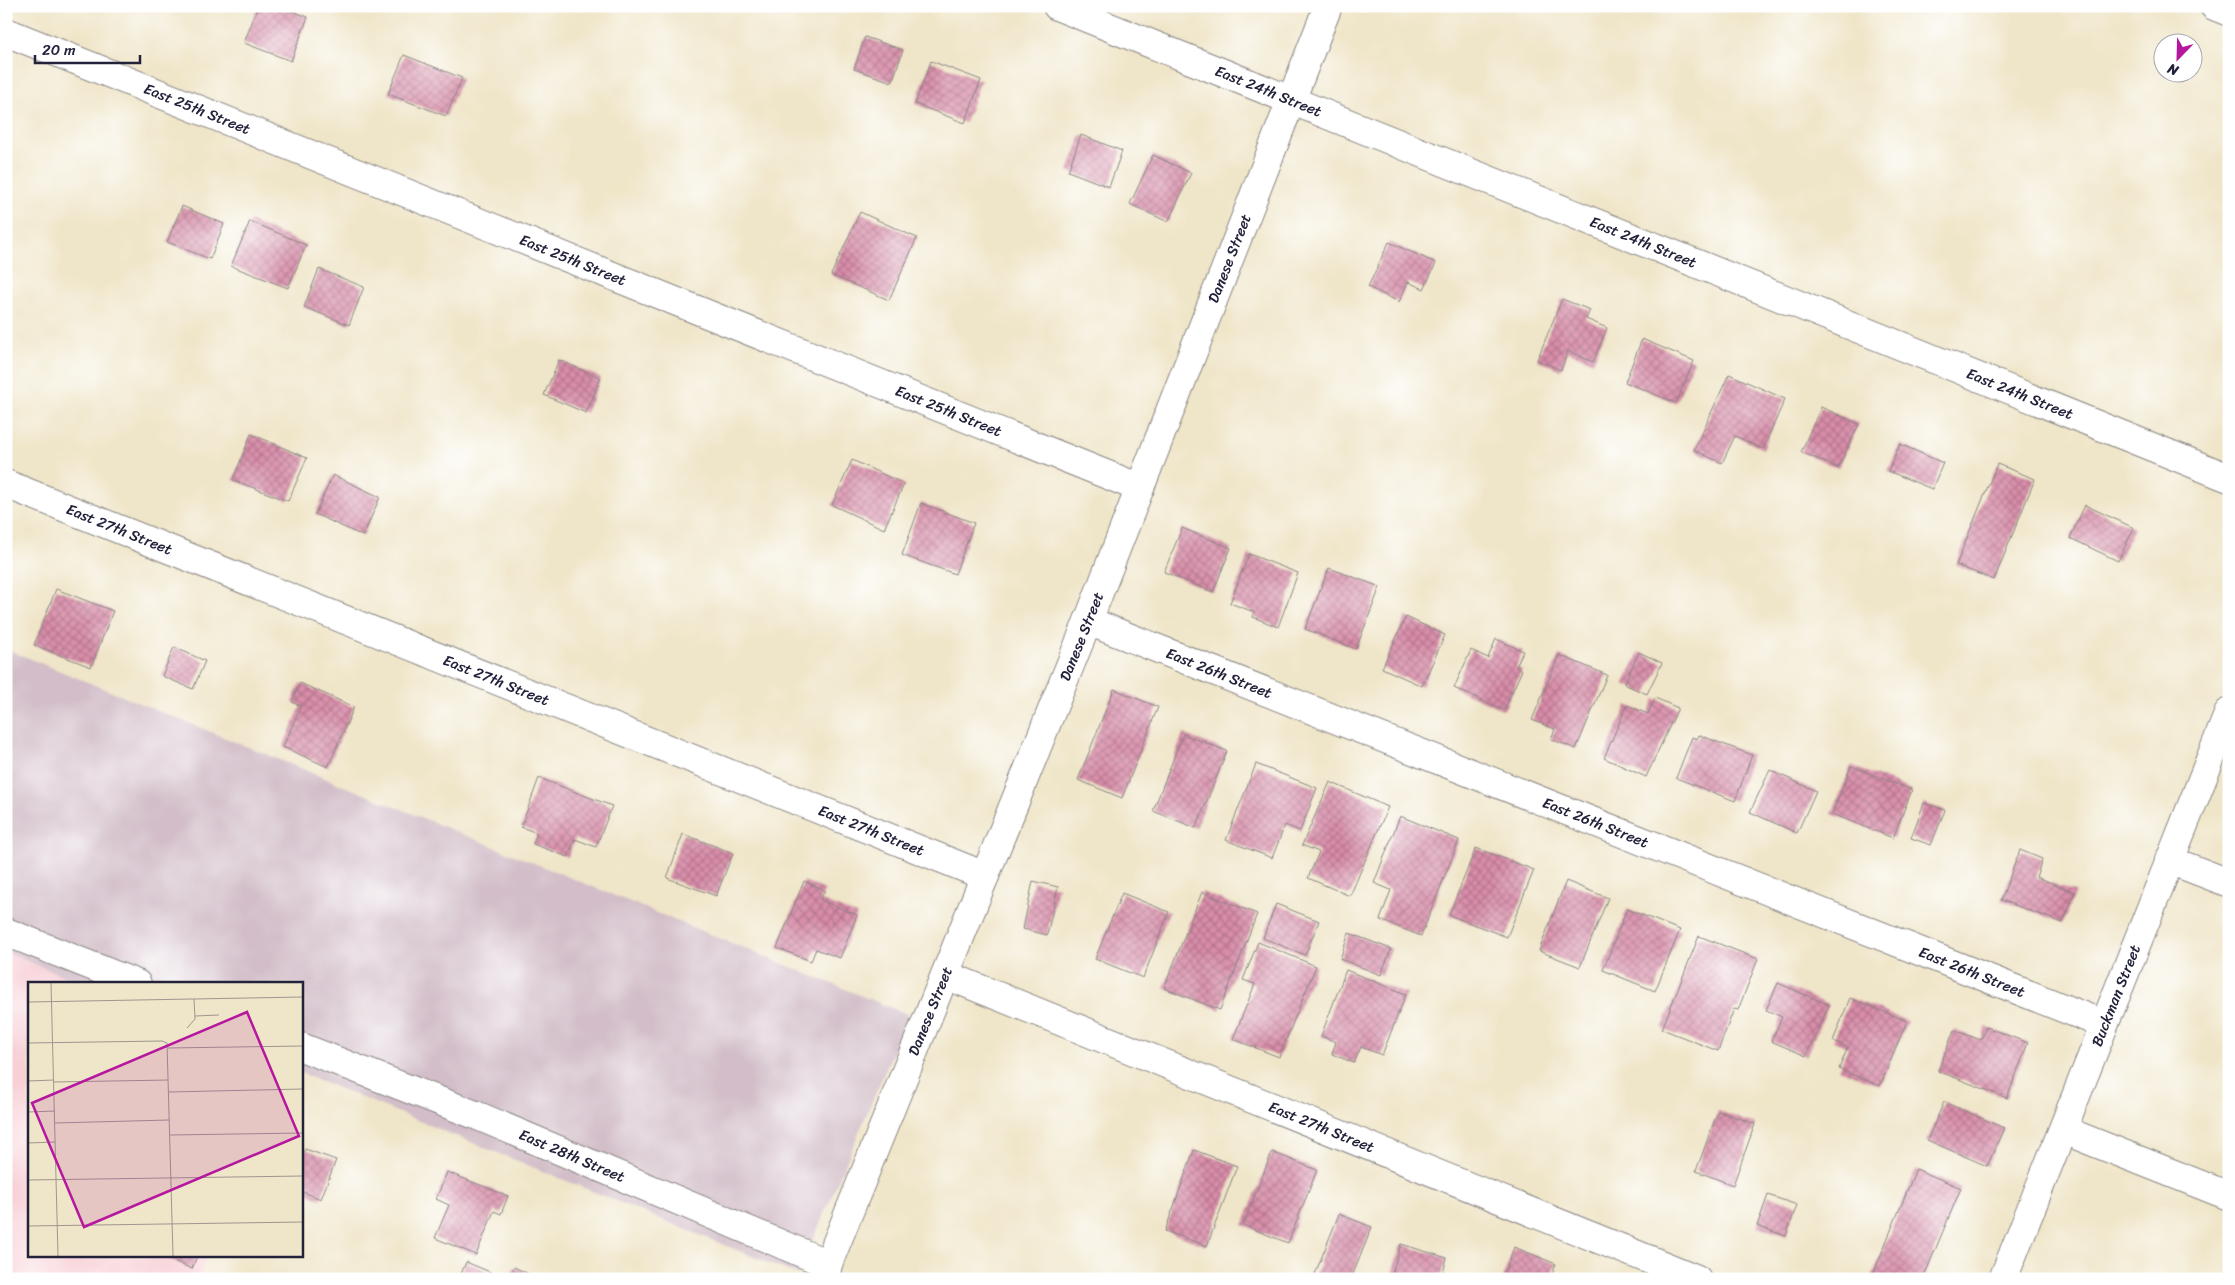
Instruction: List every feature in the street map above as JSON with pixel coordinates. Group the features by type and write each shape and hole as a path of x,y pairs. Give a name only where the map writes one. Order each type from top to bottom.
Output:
{"street":[{"name":"East 24th Street","path":"1058,6 2229,478"},
{"name":"Danese Street","path":"827,1271 1088,621 1328,6"},
{"path":"2214,6 2229,12"},
{"name":"East 25th Street","path":"6,32 1140,488"},
{"name":"East 27th Street","path":"6,484 986,876"},
{"name":"East 26th Street","path":"1088,621 2103,1024"},
{"name":"Buckman Street","path":"2004,1279 2103,1024 2229,712"},
{"path":"2169,860 2229,883"},
{"path":"6,932 132,982"},
{"name":"East 27th Street","path":"946,975 1698,1279"},
{"name":"East 28th Street","path":"302,1047 478,1116 827,1271"},
{"path":"2063,1130 2229,1196"}],"shaded area":[{"path":"6,649 909,1015 798,1275 302,1073 302,982 78,982 6,952"},
{"path":"6,952 78,982 28,982 28,1258 206,1258 198,1279 6,1279"}],"building":[{"path":"258,6 279,6 308,17 291,61 244,43"},
{"path":"865,37 903,50 892,82 854,69"},
{"path":"404,55 462,78 446,116 388,94"},
{"path":"931,61 981,80 965,123 915,104"},
{"path":"1081,135 1122,151 1109,187 1068,171"},
{"path":"1153,155 1191,173 1168,222 1130,204"},
{"path":"182,206 224,224 210,259 167,242"},
{"path":"860,212 917,238 889,300 831,275"},
{"path":"250,221 306,245 288,288 231,266"},
{"path":"1389,242 1436,263 1424,289 1408,282 1399,302 1368,287"},
{"path":"319,269 364,287 349,325 304,307"},
{"path":"1562,299 1590,310 1586,319 1607,328 1593,362 1568,351 1561,370 1537,360"},
{"path":"1642,339 1694,361 1676,403 1625,382"},
{"path":"559,360 601,378 586,413 544,395"},
{"path":"1729,374 1785,399 1763,449 1735,436 1722,463 1694,450"},
{"path":"1821,407 1859,424 1838,468 1801,452"},
{"path":"251,434 307,458 288,501 233,480"},
{"path":"1900,444 1943,463 1932,489 1888,471"},
{"path":"852,460 904,484 884,529 832,505"},
{"path":"1997,464 2035,479 1994,580 1956,565"},
{"path":"333,475 380,497 363,536 315,514"},
{"path":"921,503 974,523 955,574 902,555"},
{"path":"2085,505 2134,528 2118,561 2070,538"},
{"path":"1182,528 1231,548 1213,592 1164,572"},
{"path":"1249,554 1298,573 1278,627 1253,617 1254,612 1230,603"},
{"path":"1329,568 1380,587 1356,649 1305,629"},
{"path":"56,589 113,611 91,667 34,645"},
{"path":"1406,617 1445,635 1422,686 1382,668"},
{"path":"1496,639 1523,651 1516,667 1522,670 1504,710 1454,688 1471,650 1488,658"},
{"path":"174,647 205,661 193,689 162,676"},
{"path":"1639,652 1662,663 1647,694 1624,684"},
{"path":"1559,655 1607,675 1576,749 1551,739 1555,729 1532,720"},
{"path":"300,683 354,707 328,767 283,747 301,706 292,702"},
{"path":"1114,689 1158,707 1122,798 1078,780"},
{"path":"1655,698 1678,708 1646,777 1604,758 1627,705 1648,714"},
{"path":"1183,734 1227,751 1196,828 1153,811"},
{"path":"1699,735 1752,755 1735,801 1676,778 1692,737 1697,739"},
{"path":"1256,764 1317,788 1300,831 1285,825 1272,858 1226,840"},
{"path":"1851,766 1912,790 1893,838 1832,814"},
{"path":"1770,770 1816,791 1797,833 1750,812"},
{"path":"539,778 612,806 596,847 575,839 568,857 533,844 537,833 521,827"},
{"path":"1330,782 1388,807 1350,896 1308,878 1319,852 1302,845"},
{"path":"1924,803 1945,810 1931,845 1911,838"},
{"path":"1400,816 1459,840 1421,936 1380,920 1391,890 1374,883"},
{"path":"683,834 733,853 716,896 667,878"},
{"path":"1476,848 1534,870 1507,937 1449,915"},
{"path":"2020,850 2042,859 2036,877 2075,892 2063,923 2001,900"},
{"path":"804,881 825,890 820,900 857,915 840,958 816,949 811,961 777,948"},
{"path":"1033,881 1058,887 1047,935 1023,929"},
{"path":"1566,881 1608,898 1580,967 1539,951"},
{"path":"1202,892 1257,914 1220,1010 1164,988"},
{"path":"1122,893 1169,912 1143,978 1095,959"},
{"path":"1276,904 1319,921 1305,955 1263,938"},
{"path":"1627,909 1680,930 1655,991 1603,970"},
{"path":"1349,933 1391,949 1381,975 1340,959"},
{"path":"1699,936 1758,959 1738,1010 1734,1009 1718,1051 1662,1029"},
{"path":"1258,942 1316,966 1279,1057 1233,1039 1255,984 1243,980"},
{"path":"1346,970 1406,994 1382,1055 1361,1047 1354,1063 1332,1054 1336,1042 1321,1036"},
{"path":"1778,983 1829,1005 1806,1056 1771,1041 1782,1017 1766,1010"},
{"path":"1850,998 1907,1021 1880,1086 1839,1069 1848,1047 1833,1041"},
{"path":"1986,1027 2028,1043 2007,1098 1938,1071 1954,1030 1981,1040"},
{"path":"1944,1102 2004,1128 1987,1166 1927,1140"},
{"path":"1718,1111 1755,1124 1733,1185 1696,1171"},
{"path":"305,1149 336,1160 321,1199 302,1191 302,1156"},
{"path":"1194,1150 1237,1166 1207,1246 1165,1231"},
{"path":"1272,1152 1317,1170 1288,1243 1243,1225"},
{"path":"1916,1169 1961,1188 1923,1279 1871,1279"},
{"path":"447,1172 508,1196 501,1214 494,1211 476,1255 435,1238 449,1205 436,1199"},
{"path":"1768,1195 1797,1205 1786,1236 1757,1226"},
{"path":"1339,1214 1372,1227 1351,1279 1313,1279"},
{"path":"1401,1244 1447,1258 1441,1279 1412,1279 1392,1273"},
{"path":"1514,1247 1556,1264 1550,1279 1502,1279"},
{"path":"167,1258 196,1258 192,1269"},
{"path":"466,1262 502,1277 501,1279 459,1279"},
{"path":"514,1267 539,1279 509,1279"}]}
